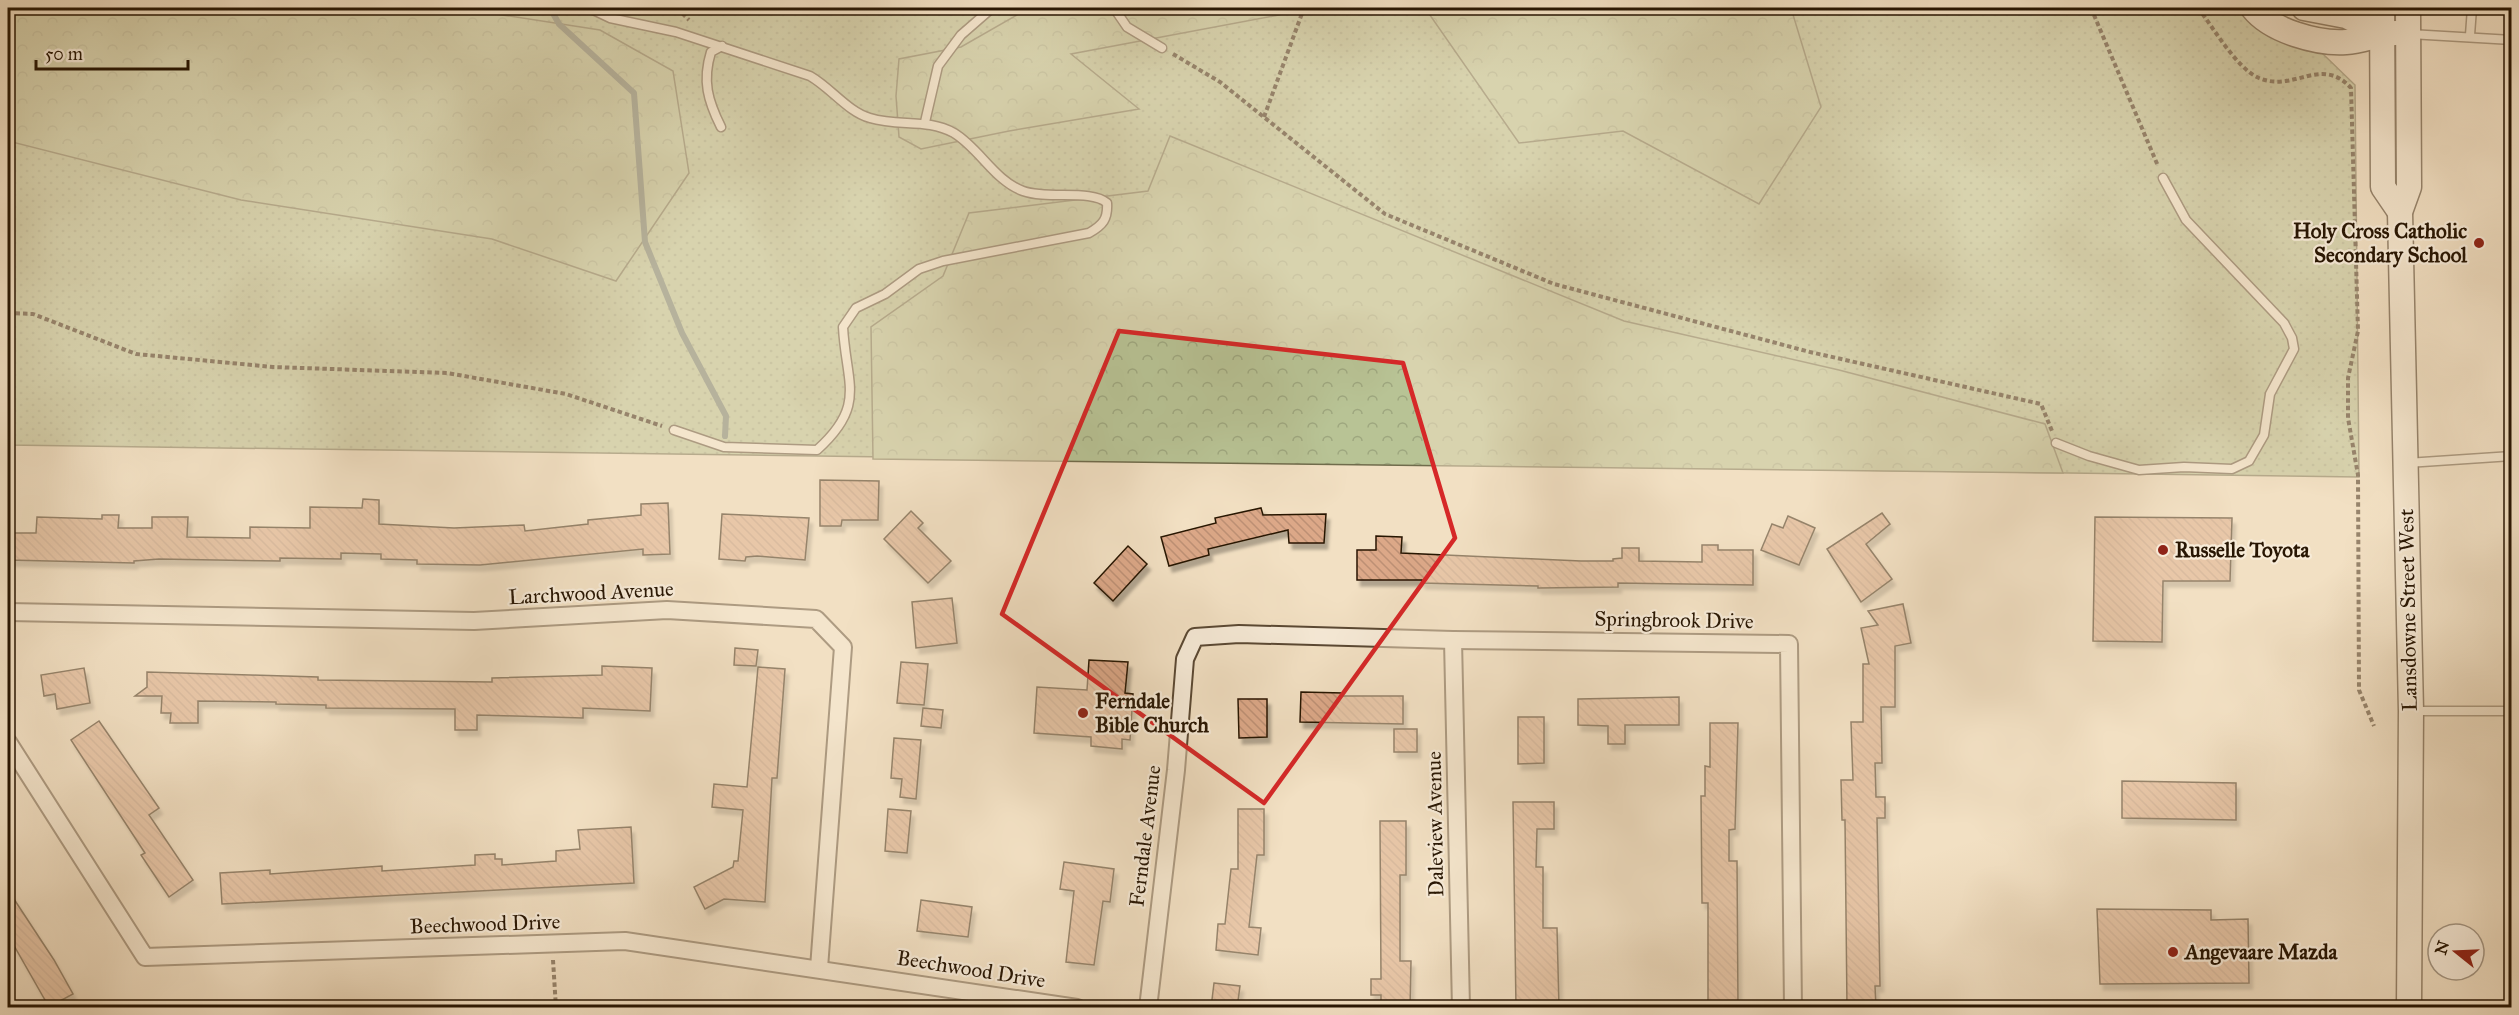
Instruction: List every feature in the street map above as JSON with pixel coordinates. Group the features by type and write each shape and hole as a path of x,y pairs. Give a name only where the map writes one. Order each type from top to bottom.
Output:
{"main road":[{"path":"2253,8 2257,14 2282,28 2312,39 2346,42 2382,33 2408,34"},
{"path":"2304,8 2346,16 2382,33"},
{"path":"2382,8 2382,187 2400,212"},
{"name":"Lansdowne Street West","path":"2408,8 2409,187 2400,212 2411,711 2409,1008"}],"street":[{"name":"Larchwood Avenue","path":"8,612 474,621 667,610 816,619 843,647 819,968"},
{"name":"Springbrook Drive","path":"1195,637 1239,634 1453,640 1789,644 1793,1008"},
{"name":"Ferndale Avenue","path":"1148,1008 1176,770 1185,659 1195,637"},
{"name":"Daleview Avenue","path":"1453,640 1461,1008"},
{"name":"Beechwood Drive","path":"8,742 145,957 625,941 1077,1008"}],"lane":[{"path":"589,8 610,18 676,32 810,76 867,118 906,125 925,122 936,125 966,141 1021,190 1054,197 1090,195 1101,197 1107,203 1107,213 1102,225 1089,233 927,266 919,269 885,294 856,308 843,327 852,397 840,423 817,450 724,447 674,430"},
{"path":"925,122 938,66 961,35 992,8"},
{"path":"1114,8 1127,27 1162,48"},
{"path":"2470,35 2472,8"},
{"path":"2408,34 2470,35 2511,40"},
{"path":"721,128 707,95 706,80 711,52 722,46"},
{"path":"2056,442 2089,456 2139,470 2184,467 2232,469 2249,461 2264,435 2270,394 2294,349 2292,338 2284,323 2186,220 2163,178"},
{"path":"2406,463 2511,456"},
{"path":"2411,711 2511,711"}],"path":[{"path":"1264,117 1305,8"},
{"path":"2091,8 2163,178"},
{"path":"2198,8 2244,68 2257,77 2271,82 2323,73 2343,80 2351,88 2358,331 2348,378 2349,418 2358,475 2359,690 2374,726"},
{"path":"1162,48 1220,82 1385,214 1554,284 1810,352 2042,404 2056,442"},
{"path":"8,313 33,314 136,354 273,368 447,373 566,394 674,430"},
{"path":"552,944 556,1008"}],"highlighted area":[{"path":"1119,331 1403,363 1455,538 1264,803 1002,614"}],"green space":[{"path":"8,8 2239,8 2322,53 2355,85 2359,477 8,445"},
{"path":"8,8 288,8 306,12 319,8 457,8 600,30 673,71 689,173 616,281 492,239 241,200 8,141"},
{"path":"1029,8 1294,8 1295,12 1071,54 1139,109 1009,131 921,149 899,137 896,96 899,59 961,47"},
{"path":"1425,8 1791,8 1821,107 1759,204 1623,131 1519,143"},
{"path":"1170,136 1624,321 1839,370 2045,424 2063,473 873,459 871,327 943,276 969,213 1148,191"}],"building":[{"path":"820,480 879,481 878,520 842,520 841,526 820,526"},
{"path":"363,499 379,500 379,524 454,528 524,525 525,531 588,524 588,520 641,515 641,504 668,503 670,554 643,555 643,549 480,565 417,564 417,560 381,559 381,554 341,553 341,559 280,558 280,561 159,559 134,561 134,563 8,560 8,533 36,533 37,517 102,519 102,515 119,515 118,528 152,528 152,517 188,517 187,537 250,538 250,527 310,528 310,507 362,508"},
{"path":"1261,508 1263,515 1326,514 1324,543 1289,543 1288,530 1208,549 1209,555 1169,566 1161,537 1216,523 1215,518"},
{"path":"911,511 923,523 918,528 951,561 928,583 884,539"},
{"path":"1882,513 1890,524 1866,544 1892,579 1861,602 1827,549"},
{"path":"722,514 809,518 805,560 757,556 746,557 745,561 719,559"},
{"path":"1788,516 1815,528 1799,565 1761,550 1772,524 1783,528"},
{"name":"Russelle Toyota","path":"2095,517 2232,518 2230,581 2163,581 2162,642 2093,641"},
{"path":"1376,536 1402,537 1401,553 1581,561 1613,561 1613,559 1622,558 1622,548 1639,548 1639,561 1702,562 1702,545 1718,545 1718,550 1753,550 1753,585 1618,583 1618,587 1538,588 1538,586 1422,583 1422,580 1357,580 1357,550 1376,550"},
{"path":"1128,546 1147,564 1113,601 1094,583"},
{"path":"952,598 957,643 916,648 912,602"},
{"path":"1903,604 1911,643 1895,646 1895,707 1881,707 1882,763 1875,763 1876,797 1885,797 1885,818 1877,818 1880,986 1875,986 1876,1008 1847,1008 1845,820 1842,820 1841,780 1853,780 1851,722 1863,722 1863,664 1869,664 1861,628 1878,625 1868,611"},
{"path":"735,648 758,650 756,666 734,665"},
{"name":"Ferndale Bible Church","path":"1089,660 1128,662 1125,693 1133,694 1130,740 1122,739 1122,749 1091,746 1091,737 1034,733 1037,687 1087,690"},
{"path":"901,662 928,664 924,705 897,703"},
{"path":"602,666 652,668 650,711 583,708 583,718 477,715 477,730 455,730 455,709 326,708 326,705 276,704 276,702 198,701 198,723 170,723 171,713 161,713 162,696 135,696 147,687 147,672 318,677 318,680 492,682 492,678 602,675"},
{"path":"758,667 785,669 777,778 772,778 765,902 724,899 705,909 694,887 733,867 734,861 738,861 743,810 712,807 714,784 747,787"},
{"path":"84,668 90,703 57,709 55,694 44,696 41,675"},
{"path":"1301,692 1343,693 1343,696 1403,696 1403,724 1300,722"},
{"path":"1679,697 1679,725 1625,725 1625,744 1608,744 1608,726 1578,725 1578,699"},
{"path":"1238,699 1267,699 1267,737 1239,738"},
{"path":"923,708 943,710 941,728 921,726"},
{"path":"1518,717 1544,717 1544,763 1518,764"},
{"path":"99,721 159,808 149,815 193,880 169,897 141,855 145,853 71,740"},
{"path":"1710,723 1738,723 1735,829 1729,830 1729,861 1737,861 1738,1008 1708,1008 1708,903 1702,903 1701,796 1705,796 1705,766 1710,767"},
{"path":"1394,729 1417,729 1417,752 1394,752"},
{"path":"894,738 921,740 916,799 900,797 902,779 891,778"},
{"path":"2122,781 2236,783 2236,820 2122,818"},
{"path":"1513,802 1554,802 1554,829 1537,829 1536,867 1543,867 1543,928 1557,928 1559,1008 1516,1008"},
{"path":"888,809 911,811 907,853 885,851"},
{"path":"1238,809 1264,809 1264,855 1257,855 1249,927 1261,928 1258,955 1216,950 1218,924 1225,924 1231,869 1238,869"},
{"path":"1380,821 1406,821 1406,875 1400,875 1400,961 1411,961 1410,1008 1381,1008 1381,995 1371,995 1371,979 1381,979"},
{"path":"631,827 634,883 222,904 220,873 270,870 270,874 382,866 382,871 475,865 475,855 495,854 495,859 502,859 502,865 556,861 556,851 580,849 578,830"},
{"path":"1064,862 1114,869 1110,902 1103,901 1094,965 1066,962 1074,891 1060,889"},
{"path":"8,890 54,960 73,994 49,1007 8,935"},
{"path":"921,900 972,907 968,937 917,931"},
{"name":"Angevaare Mazda","path":"2097,909 2211,910 2211,920 2248,919 2249,983 2100,984"},
{"path":"1214,983 1240,986 1237,1008 1211,1008"}],"waterway":[{"path":"550,8 559,24 634,93 645,242 682,333 726,416 725,436"}],"place":[{"name":"Holy Cross Catholic Secondary School","path":"2479,243"},
{"name":"Russelle Toyota","path":"2163,550"},
{"name":"Ferndale Bible Church","path":"1083,713"},
{"name":"Angevaare Mazda","path":"2173,952"}]}
